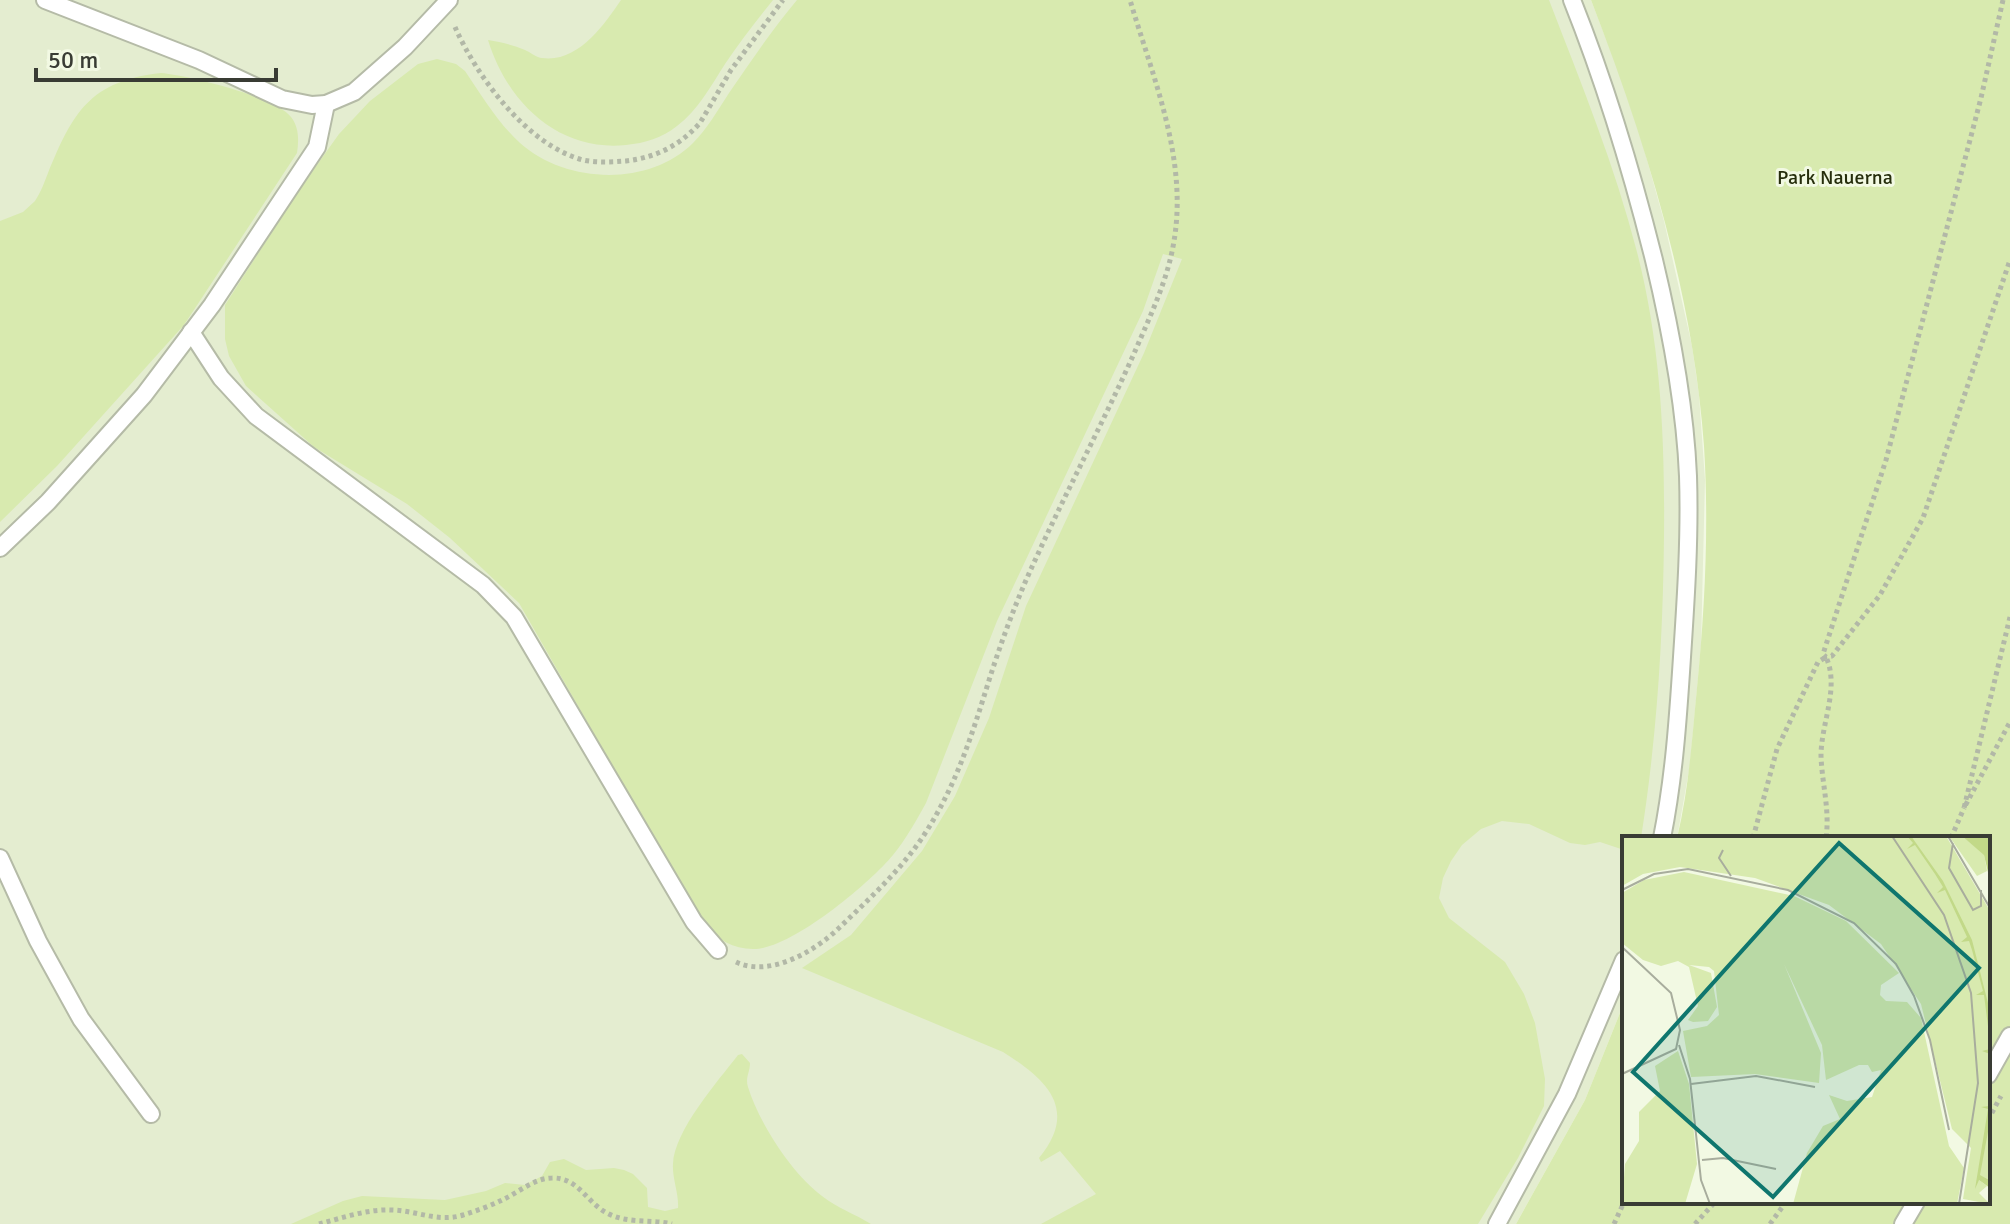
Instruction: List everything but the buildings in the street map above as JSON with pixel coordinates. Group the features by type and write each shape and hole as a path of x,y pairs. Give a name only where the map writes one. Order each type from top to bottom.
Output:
{"lane":[{"path":"45,0 199,60 282,99 312,105 326,104 354,92 405,47 448,2"},
{"path":"1572,0 1606,92 1642,215 1671,334 1684,421 1688,474 1687,579 1677,748 1662,836"},
{"path":"0,548 48,502 144,395 191,332 317,147 326,104"},
{"path":"191,332 221,378 256,416 483,585 514,617 694,922 718,950"},
{"path":"0,858 32,930 73,1006 151,1114"},
{"path":"1497,1224 1567,1094 1622,965"},
{"path":"1990,1071 2010,1036"},
{"path":"1903,1224 1915,1204"}],"path":[{"path":"448,2 456,29 476,66 501,100 562,152 583,160 605,163 661,153 689,135 700,123 757,33 783,0"},
{"path":"718,950 739,965 757,966 795,958 815,948 902,867 926,833 964,760 1022,589 1117,393 1158,296 1174,241 1177,175 1172,143 1130,0"},
{"path":"1826,836 1828,823 1821,755 1833,672 1823,654 1886,460 1981,98 2003,0"},
{"path":"1754,836 1777,749 1818,662 1832,656 1880,595 1923,518 2010,260"},
{"path":"1964,808 2010,617"},
{"path":"1952,836 2010,722"},
{"path":"1990,1116 2004,1090"},
{"path":"319,1224 372,1211 391,1210 426,1217 459,1216 552,1178 575,1185 606,1213 621,1219 653,1219 672,1224"},
{"path":"1614,1224 1623,1204"},
{"path":"1695,1224 1713,1204"},
{"path":"1770,1224 1785,1204"}],"shaded area":[{"path":"0,0 1591,0 1643,145 1664,221 1692,346 1705,480 1701,646 1690,765 1677,836 1622,836 1622,1008 1585,1100 1516,1224 0,1224"}],"green space":[{"path":"621,0 773,0 685,120 671,130 640,143 601,145 578,140 557,131 522,102 508,84 488,40 525,50 540,58 567,55 589,40"},
{"path":"797,0 1549,0 1597,125 1645,287 1660,393 1664,464 1661,650 1641,836 1622,836 1622,849 1600,842 1585,845 1570,843 1529,824 1502,821 1481,829 1462,845 1443,878 1439,898 1449,918 1505,962 1524,994 1535,1023 1545,1079 1544,1106 1518,1158 1478,1224 1041,1224 1096,1194 1060,1151 1041,1162 1039,1158 1051,1141 1056,1125 1057,1110 1052,1097 1033,1073 1003,1052 802,968 851,935 922,851 955,796 989,718 1026,606 1144,353 1182,259 1163,254 1143,311 997,621 926,803 911,830 882,867 848,898 787,939 753,949 726,942 704,926 519,603 450,538 407,504 314,447 246,386 229,356 225,339 225,305 339,134 370,101 418,64 437,59 456,64 465,71 505,127 539,157 583,173 607,175 654,167 675,157 693,143"},
{"name":"Park Nauerna","path":"1591,0 2010,0 2010,1224 1516,1224 1585,1100 1622,1008 1622,1204 1990,1204 1990,836 1677,836 1690,763 1700,658 1706,537 1704,446 1698,389 1678,275 1648,163"},
{"path":"161,73 230,88 282,109 296,125 297,153 184,325 57,466 0,522 0,221 23,212 35,201 66,133 87,103 117,83"},
{"path":"742,1054 750,1063 747,1084 753,1101 768,1132 788,1161 822,1196 871,1224 291,1224 362,1196 445,1200 486,1191 505,1183 525,1185 542,1176 550,1162 564,1159 586,1170 624,1170 647,1188 648,1207 665,1211 678,1208 673,1164 675,1151 709,1092"}]}
